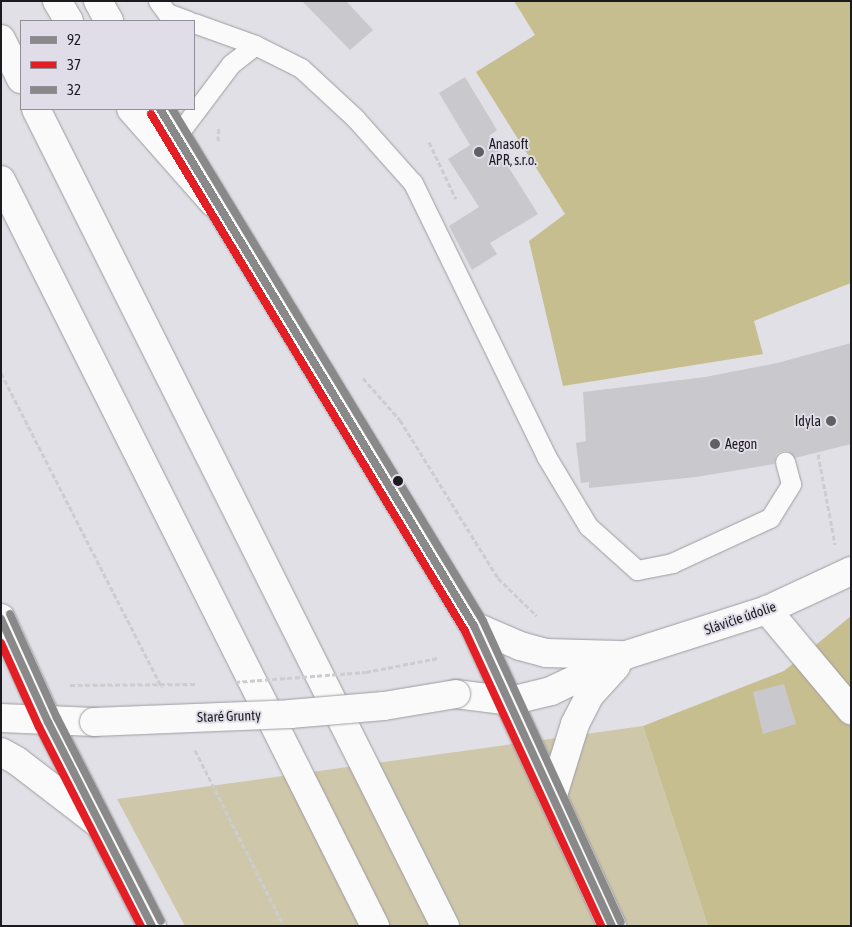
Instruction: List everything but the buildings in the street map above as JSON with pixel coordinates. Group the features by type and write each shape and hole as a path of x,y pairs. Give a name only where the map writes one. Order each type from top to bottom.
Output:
{"main road":[{"path":"57,1 68,20"},
{"path":"98,1 108,20"},
{"path":"1,39 20,77"},
{"path":"37,110 445,926"},
{"path":"132,110 214,203"},
{"path":"161,110 214,203 474,626 612,926"},
{"path":"1,180 375,926"},
{"name":"Slávičie údolie","path":"510,701 551,691 626,656 766,610 843,560"},
{"path":"766,610 788,632 851,710"},
{"path":"1,618 48,722 152,926"},
{"name":"Slávičie údolie","path":"474,626 520,646 546,653 626,656"},
{"name":"Slávičie údolie","path":"494,669 546,653"},
{"name":"Slávičie údolie","path":"553,795 575,724 590,695 626,656"},
{"name":"Staré Grunty","path":"456,694 494,669"},
{"name":"Staré Grunty","path":"1,718 48,722 94,722 290,714 384,706 456,694 510,701"},
{"path":"1,752 17,761 99,824"}],"lane":[{"path":"158,1 167,13 186,20"},
{"path":"195,23 256,45 301,68 355,118 413,183 546,456 588,526 636,570 672,563 770,518 791,484 785,462"},
{"path":"176,137 231,64 256,45"}],"path":[{"path":"217,151 219,123"},
{"path":"429,142 456,199"},
{"path":"357,372 400,420 498,578 523,606 546,622"},
{"path":"1,373 165,692"},
{"path":"818,454 843,560"},
{"path":"228,683 366,672 438,658"},
{"path":"70,685 199,684"},
{"path":"192,745 284,926"}],"shaded area":[{"path":"514,1 851,1 851,283 754,321 763,354 563,386 529,241 565,214 476,72 535,35"},
{"path":"851,616 851,926 708,926 643,726 784,671"},
{"path":"643,726 708,926 185,926 117,799"}],"transit line":[{"name":"92","path":"161,110 474,626 612,926"},
{"name":"32","path":"173,110 483,621 621,922"},
{"name":"37","path":"151,114 465,631 601,926"},
{"name":"32","path":"10,614 57,718 161,921"},
{"name":"92","path":"1,619 48,722 152,926"},
{"name":"37","path":"1,643 39,727 141,926"}],"place":[{"name":"Anasoft APR, s.r.o.","path":"479,152"},
{"name":"Idyla","path":"831,421"},
{"name":"Aegon","path":"715,444"}]}
